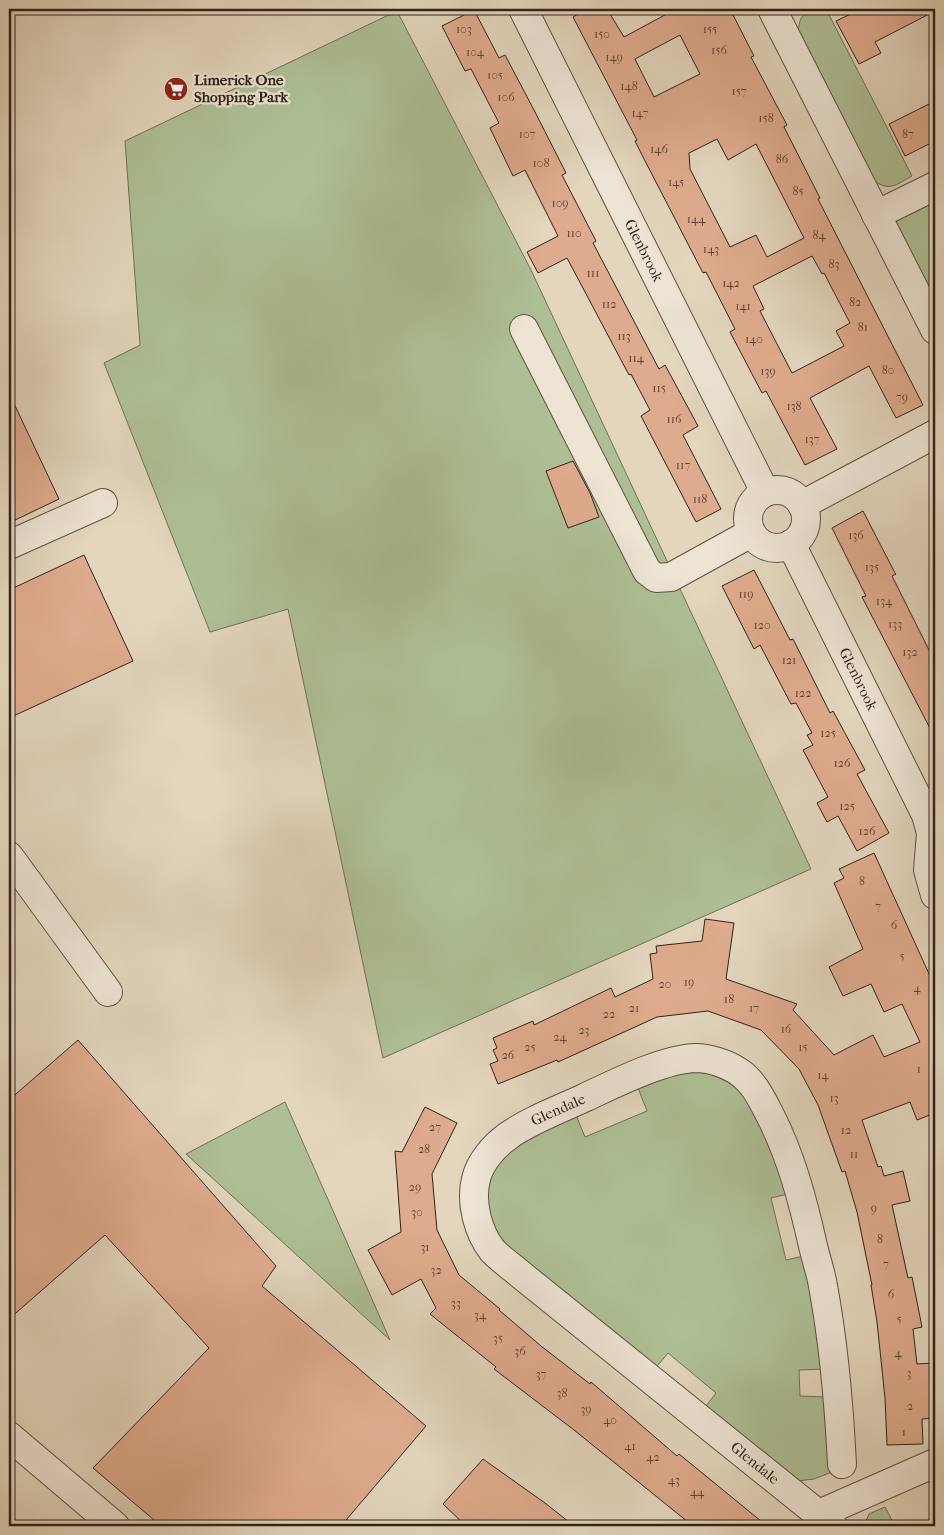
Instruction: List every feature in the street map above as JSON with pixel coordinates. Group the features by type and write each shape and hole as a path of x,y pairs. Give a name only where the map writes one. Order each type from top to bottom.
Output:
{"street":[{"name":"Glenbrook","path":"523,9 765,492"},
{"path":"772,9 935,330"},
{"path":"876,215 935,186"},
{"path":"524,330 647,571 656,578 671,577 751,533"},
{"path":"802,505 935,434"},
{"path":"780,490 789,492 797,498 806,514 803,531 799,538 783,548 764,546 751,533 747,515 755,499 765,492 780,490"},
{"path":"9,545 103,503"},
{"name":"Glenbrook","path":"791,544 926,815 931,833 928,870 935,895"},
{"path":"9,856 108,992"},
{"name":"Glendale","path":"842,1464 836,1376 823,1286 807,1220 790,1159 780,1135 757,1090 739,1072 718,1062 697,1058 669,1062 601,1090 524,1127 508,1136 493,1150 481,1166 476,1179 474,1201 479,1228 492,1250 826,1520 935,1462"},
{"path":"9,1436 115,1526"}],"green space":[{"path":"816,9 826,9 912,176 897,184 884,186 873,180 798,33 802,17"},
{"path":"397,11 531,270 811,869 383,1058 288,609 210,632 104,363 140,345 125,141"},
{"path":"935,197 935,312 894,228 897,220"},
{"path":"690,1071 711,1074 728,1082 749,1099 792,1193 771,1198 786,1260 808,1255 824,1369 799,1370 800,1396 826,1397 832,1472 814,1479 797,1481 703,1410 716,1393 668,1353 654,1370 518,1258 500,1240 491,1224 488,1188 492,1170 510,1147 576,1115 585,1137 647,1111 638,1088 670,1074"},
{"path":"285,1102 390,1340 186,1154"},
{"path":"885,1507 895,1526 867,1526 866,1521 869,1514"}],"building":[{"path":"575,9 607,9 624,37 676,9 730,9 754,56 751,57 787,125 784,127 820,198 818,199 923,405 896,418 869,366 810,398 837,449 805,465 766,391 762,393 730,332 735,329 706,272 703,273 573,17 578,14","holes":["680,35 700,74 654,97 635,59","717,139 728,160 756,144 804,238 767,257 756,235 730,247 690,169 689,153","812,256 822,274 824,273 850,323 836,331 844,346 792,373 760,311 764,309 753,286"]},
{"path":"861,9 935,9 935,11 875,42 881,53 859,64 836,21"},
{"path":"474,10 499,58 505,55 534,110 566,173 562,175 596,241 593,243 659,369 665,365 698,426 683,435 721,509 696,522 641,416 650,410 631,374 629,375 567,258 538,273 527,252 558,236 525,170 513,176 490,128 499,123 471,69 465,71 442,26"},
{"path":"935,101 935,141 905,156 889,124"},
{"path":"9,393 59,499 9,523"},
{"path":"573,461 590,493 599,517 568,528 546,471"},
{"path":"863,511 896,574 892,576 935,662 935,738 862,597 866,596 832,528"},
{"path":"84,555 133,661 9,718 9,590"},
{"path":"754,570 790,640 793,639 830,713 833,711 865,770 857,774 889,833 857,851 838,816 827,822 817,803 828,797 803,750 813,745 807,735 812,733 796,703 791,704 760,645 754,649 722,586"},
{"path":"874,853 935,987 935,1113 917,1120 910,1102 862,1120 878,1167 881,1166 884,1176 903,1171 910,1201 892,1205 908,1278 912,1277 922,1327 913,1329 917,1364 933,1363 935,1418 922,1419 923,1444 887,1445 885,1398 872,1285 857,1212 845,1171 842,1172 818,1105 799,1069 761,1030 708,1011 657,1017 558,1062 557,1060 498,1084 490,1064 498,1061 493,1050 497,1048 493,1038 533,1021 534,1025 611,988 615,997 653,979 650,954 657,953 656,946 702,941 705,919 734,923 726,979 797,1004 793,1010 834,1055 873,1035 884,1057 920,1042 902,1004 884,1012 871,984 843,996 829,967 863,949 834,883 844,878 839,869"},
{"path":"78,1040 276,1266 262,1286 426,1426 341,1526 161,1526 93,1468 209,1348 105,1235 9,1319 9,1100"},
{"path":"425,1107 457,1123 432,1174 437,1230 459,1275 541,1346 590,1384 591,1382 677,1456 679,1454 767,1526 693,1526 574,1430 494,1369 496,1367 430,1314 436,1308 421,1279 392,1295 368,1250 401,1232 395,1151 402,1152"},
{"path":"483,1459 574,1526 466,1526 443,1504"}],"place":[{"name":"Limerick One Shopping Park","path":"176,89"}]}
